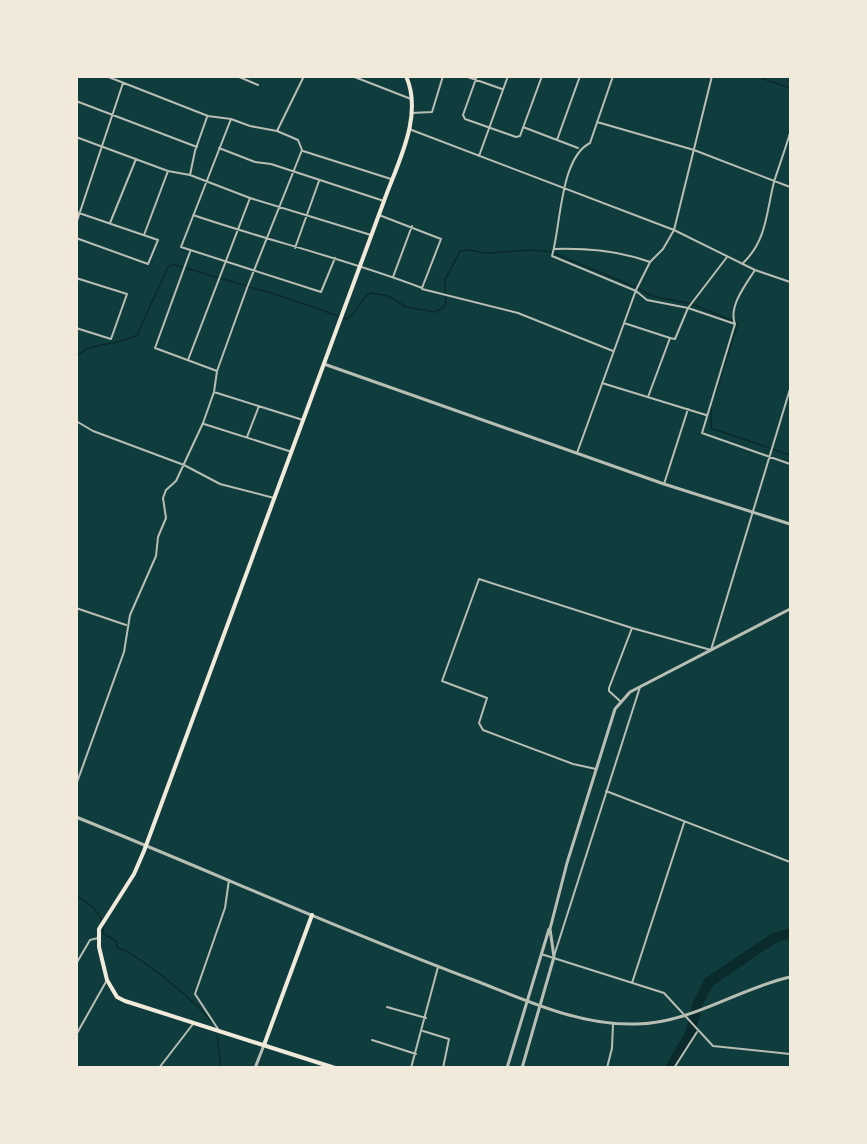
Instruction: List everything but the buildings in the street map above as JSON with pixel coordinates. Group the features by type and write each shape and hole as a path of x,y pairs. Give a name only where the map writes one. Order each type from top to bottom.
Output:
{"main road":[{"path":"335,1068 193,1024 117,997 107,980 98,938 101,923 135,874 146,846 392,179 409,129 412,99 406,76"},
{"path":"264,1045 312,915"}],"street":[{"path":"76,785 124,652 126,625 156,556 158,537 166,518 163,498 166,490 176,481 203,423 214,392 217,371 253,270 302,150 298,140 277,131 250,126 231,119 207,116 106,76"},
{"path":"237,76 258,85"},
{"path":"277,131 304,76"},
{"path":"352,76 412,99"},
{"path":"411,113 432,112 443,76"},
{"path":"465,76 477,78 503,89"},
{"path":"479,156 508,76"},
{"path":"477,78 463,115 465,119 516,137 520,136 524,128 542,76"},
{"path":"557,140 580,76"},
{"path":"524,128 578,148 590,143 613,76"},
{"path":"577,453 636,290 650,262 663,249 674,230 712,76"},
{"path":"76,224 123,83"},
{"path":"76,101 197,147"},
{"path":"190,174 207,116"},
{"path":"231,119 181,247 190,252 321,292 335,258"},
{"path":"597,122 694,150 790,187"},
{"path":"409,129 674,230 755,270 790,282"},
{"path":"742,264 756,249 764,232 774,182 790,133"},
{"path":"76,144 78,137 168,171 190,174 250,198 371,234"},
{"path":"219,148 384,201"},
{"path":"578,148 566,176 553,255 636,290 647,300 688,308 735,324"},
{"path":"302,150 392,179"},
{"path":"110,224 136,159"},
{"path":"144,235 168,171"},
{"path":"295,248 320,181"},
{"path":"188,360 250,198"},
{"path":"76,238 148,264 158,240 78,213"},
{"path":"193,215 266,240 335,258 438,293 518,313 613,351"},
{"path":"379,215 441,239 422,288"},
{"path":"393,277 412,226"},
{"path":"554,249 570,247 632,255 650,262"},
{"path":"190,252 156,348 217,371"},
{"path":"624,323 675,339 693,300 728,256"},
{"path":"755,270 736,305 733,319 735,324 702,433 790,464"},
{"path":"76,278 127,294 111,339 76,328"},
{"path":"648,397 670,338"},
{"path":"324,363 664,484 790,525"},
{"path":"602,383 706,415"},
{"path":"711,650 790,389"},
{"path":"214,392 304,420"},
{"path":"247,437 259,406"},
{"path":"664,484 688,409"},
{"path":"76,421 93,430 184,465 220,484 276,498"},
{"path":"203,423 292,452"},
{"path":"596,769 573,764 483,730 479,723 488,698 442,681 479,579 632,628 711,650"},
{"path":"76,608 126,625"},
{"path":"554,957 550,929 596,769 620,701 640,687 790,609"},
{"path":"620,701 609,692 609,688 632,628"},
{"path":"522,1068 554,957 640,687"},
{"path":"606,791 790,862"},
{"path":"76,817 438,967 576,1017 613,1024 653,1023 686,1017 760,985 790,977"},
{"path":"632,983 684,822"},
{"path":"219,1032 195,994 225,908 229,879"},
{"path":"507,1068 554,915"},
{"path":"76,964 90,940 98,938"},
{"path":"541,954 664,993 713,1046 790,1054"},
{"path":"411,1068 423,1031 438,967"},
{"path":"76,1035 107,980"},
{"path":"387,1007 426,1018"},
{"path":"159,1068 193,1024"},
{"path":"607,1068 612,1048 613,1024"},
{"path":"423,1031 449,1039 443,1068"},
{"path":"674,1068 698,1032"},
{"path":"372,1040 416,1054"},
{"path":"255,1068 264,1045"}],"waterway":[{"path":"756,76 790,88"},
{"path":"76,357 90,348 137,335 168,267 172,264 281,296 347,319 371,293 388,296 406,307 435,312 443,308 446,302 445,280 460,251 488,253 535,250 551,252 652,296 692,304 738,323 715,394"},
{"path":"711,407 711,428 790,455"},
{"path":"76,895 94,908 103,922"},
{"path":"103,926 103,933 117,942 117,947 168,980 212,1022"},
{"path":"670,1068 690,1034 698,1003 709,982 774,938 790,933"},
{"path":"217,1035 221,1068"}]}
